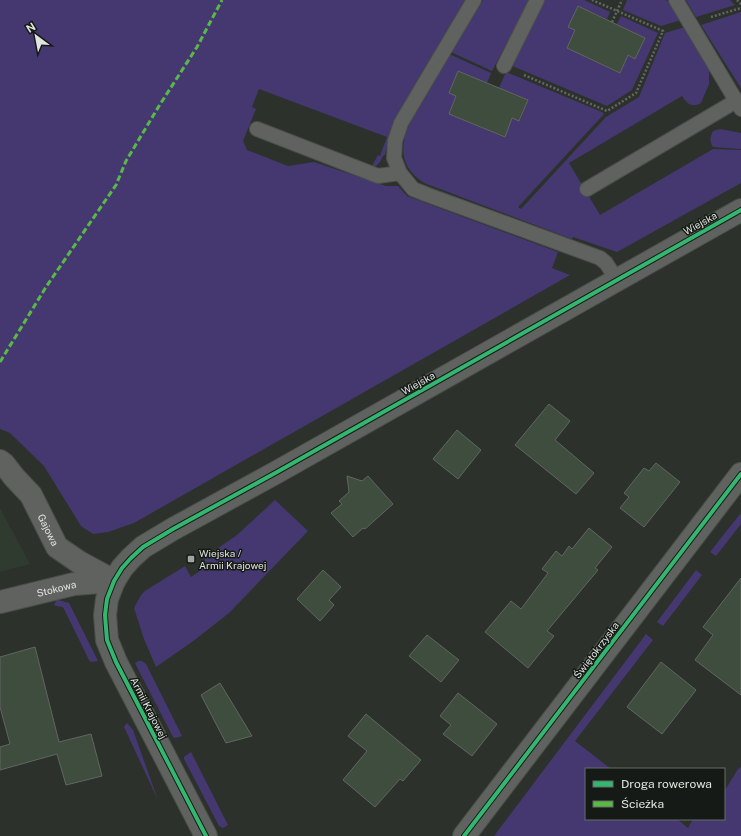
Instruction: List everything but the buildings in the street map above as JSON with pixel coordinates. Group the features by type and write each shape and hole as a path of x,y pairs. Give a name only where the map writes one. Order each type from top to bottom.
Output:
{"street":[{"name":"Wiejska","path":"114,582 122,568 131,558 154,539 277,472 741,210"},
{"name":"Gajowa","path":"0,461 31,495 58,547 79,562 114,582"},
{"name":"Świętokrzyska","path":"464,836 741,474"},
{"name":"Stokowa","path":"0,602 74,584 114,582"},
{"name":"Armii Krajowej","path":"114,582 107,599 105,615 107,640 119,668 206,836"}],"lane":[{"path":"474,0 402,123 395,141 394,158 400,173 413,189 600,258 617,280"},
{"path":"504,66 537,0"},
{"path":"587,189 738,106 676,0"},
{"path":"257,129 378,176 400,173"}],"path":[{"path":"504,66 607,111 636,93 663,31 592,0"},
{"path":"612,22 622,0"},
{"path":"737,0 741,4"},
{"path":"690,23 741,8"}],"shaded area":[{"path":"0,0 465,0 404,106 388,142 385,155 373,169 371,168 378,155 380,156 387,137 259,89 252,107 256,109 243,141 247,150 288,166 314,162 386,186 398,186 407,196 558,252 552,268 570,275 134,523 108,532 93,534 81,526 44,466 10,433 0,429"},
{"path":"483,0 529,0 492,71 451,52"},
{"path":"544,0 584,0 610,12 607,19 578,6 569,27 575,30 567,48 619,73 628,55 635,59 645,38 617,24 621,16 658,33 632,90 607,106 510,65"},
{"path":"627,0 666,0 681,20 661,26 623,10"},
{"path":"686,0 730,0 735,5 696,17"},
{"path":"741,12 741,88 701,25"},
{"path":"685,27 709,68 709,84 701,103 692,105 682,96 569,163 600,215 713,149 741,150 741,183 617,252 573,237 572,239 424,183 416,177 406,163 403,148 406,131 449,54 491,73 487,83 458,71 449,92 456,96 449,114 504,137 512,118 520,121 528,100 499,88 506,72 602,112 604,114 518,207 521,209 606,117 639,97 665,33"},
{"path":"720,129 741,133 741,149 713,147 710,141 711,135 713,131"},
{"path":"275,500 308,531 229,613 196,639 156,667 144,639 134,608 141,595 185,566 191,577 207,566 204,558 237,535"},
{"path":"0,508 30,564 0,572"},
{"path":"740,514 741,524 716,556 710,552"},
{"path":"696,570 702,575 663,626 657,622"},
{"path":"58,600 69,603 98,661 91,662 89,660 63,607 54,605"},
{"path":"646,634 653,640 575,741 610,768 585,768 585,820 678,820 688,828 692,820 725,820 725,788 738,769 741,767 741,836 494,836"},
{"path":"142,661 146,664 182,736 175,738 173,737 135,663"},
{"path":"127,723 133,730 158,800 124,727"},
{"path":"191,752 228,825 223,828 219,826 184,759 184,757"}],"marked path":[{"path":"0,362 46,287 116,185 126,161 197,47 222,0"}],"cycle path":[{"path":"206,836 116,662 107,640 105,615 107,599 114,581 122,568 143,547 173,529 277,472 741,210"},
{"path":"464,836 741,474"}],"place":[{"name":"Wiejska / Armii Krajowej","path":"191,559"}]}
